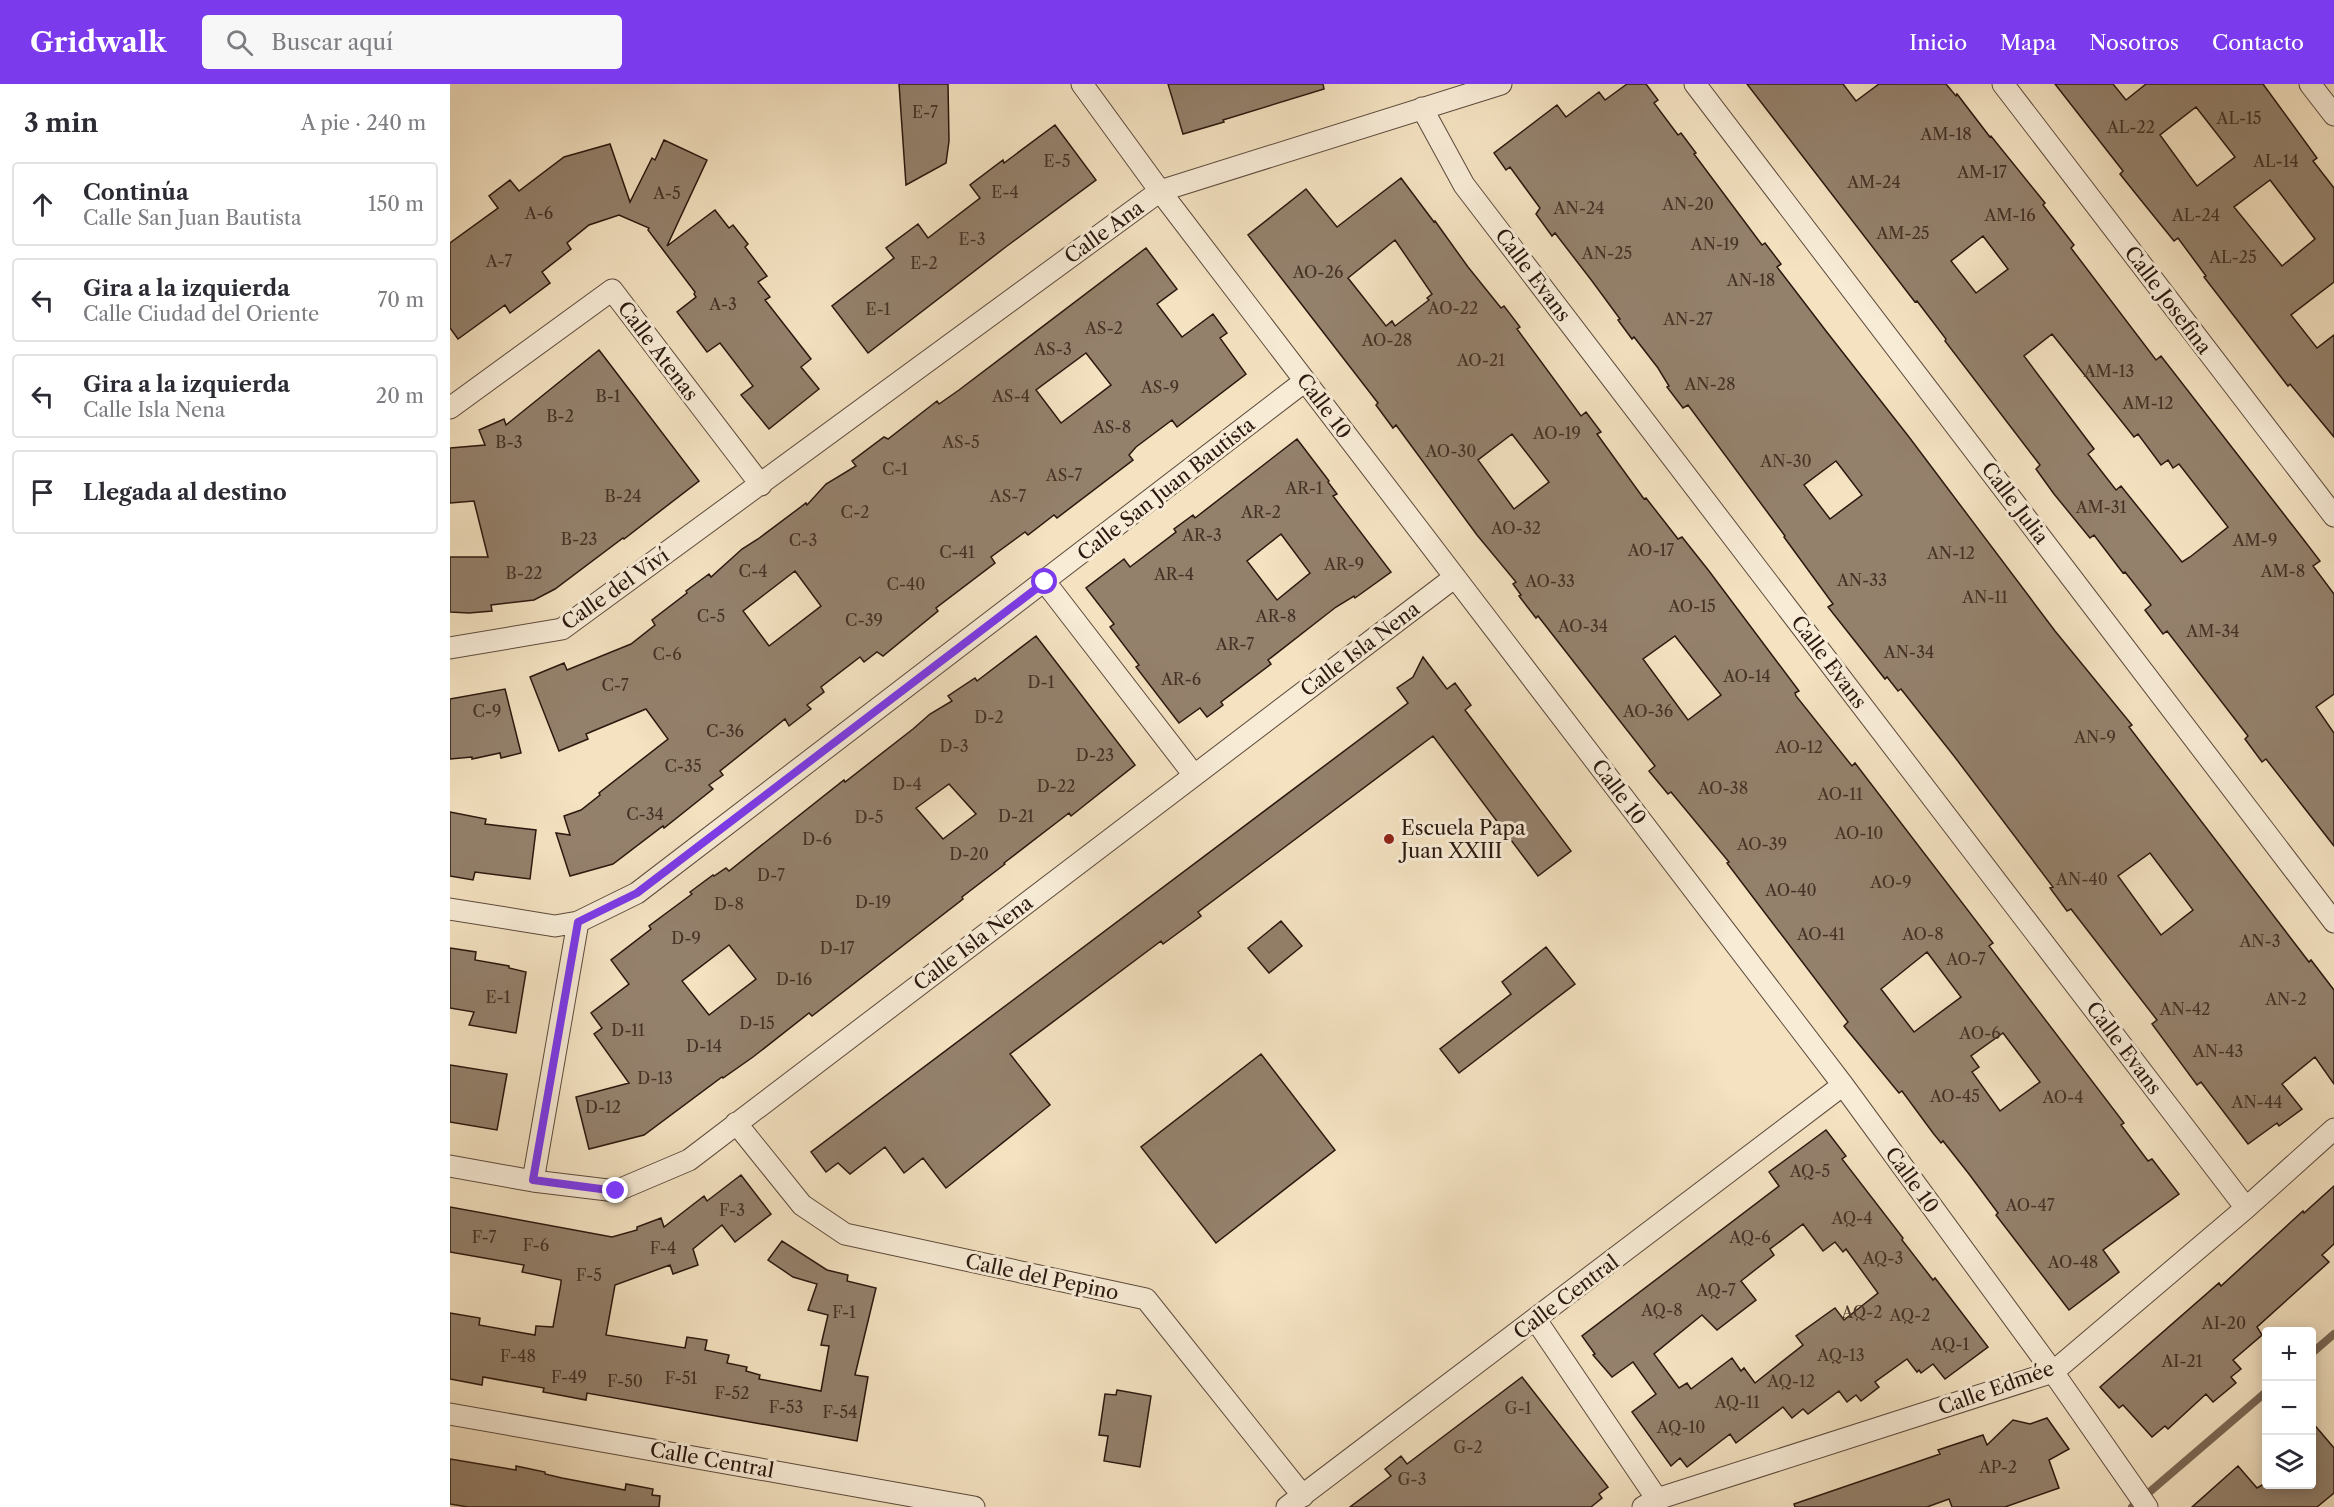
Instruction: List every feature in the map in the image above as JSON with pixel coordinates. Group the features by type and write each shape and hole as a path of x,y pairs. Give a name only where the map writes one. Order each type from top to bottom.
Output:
{"street":[{"name":"Calle 10","path":"1082,84 1160,191 1843,1085 2053,1372 2147,1507"},
{"name":"Calle Ana","path":"761,485 1160,191 1501,84"},
{"name":"Calle Julia","path":"1695,84 2334,922"},
{"name":"Calle Josefina","path":"2003,84 2334,516"},
{"path":"2310,84 2334,115"},
{"name":"Calle Evans","path":"1422,108 1464,185 2246,1208"},
{"name":"Calle Atenas","path":"450,408 612,290 761,485"},
{"name":"Calle San Juan Bautista","path":"450,909 555,926 578,922 637,893 1305,381"},
{"name":"Calle del Viví","path":"450,648 562,629 761,485"},
{"name":"Calle Isla Nena","path":"450,1166 616,1191 689,1160 1455,577"},
{"path":"1045,582 1194,775"},
{"path":"533,1180 578,922"},
{"name":"Calle Central","path":"1295,1502 1843,1085"},
{"name":"Calle del Pepino","path":"736,1123 802,1205 845,1234 1146,1299 1295,1502"},
{"name":"Calle Edmée","path":"1650,1503 2053,1372 2246,1208 2334,1129"},
{"path":"1536,1320 1650,1503"},
{"name":"Calle Central","path":"450,1414 974,1507"}],"building":[{"path":"899,84 948,84 949,141 946,163 906,185"},
{"path":"1168,84 1323,84 1324,89 1183,134"},
{"path":"1627,84 1646,84 1658,100 1654,103 1678,135 1681,133 1762,245 1765,243 1781,264 1777,267 2055,631 2132,725 2129,727 2309,962 2311,960 2334,990 2334,1084 2315,1057 2282,1084 2302,1109 2279,1126 2277,1123 2248,1144 2201,1082 2197,1085 2152,1024 2157,1020 2071,909 2067,911 2050,888 2053,887 1901,689 1898,691 1887,677 1885,679 1828,607 1833,604 1785,536 1688,405 1683,408 1667,387 1669,386 1658,368 1634,337 1632,339 1618,320 1620,319 1555,233 1552,236 1536,214 1540,208 1510,167 1506,170 1494,153 1557,105 1566,117 1599,92 1605,100","holes":["1836,461 1862,495 1830,519 1804,485","2150,853 2193,910 2161,935 2118,876"]},
{"path":"1747,84 1843,84 1856,101 1879,84 1946,84 1956,96 1957,94 2045,203 2043,205 2074,245 2071,248 2156,360 2161,356 2320,561 2313,566 2334,594 2334,694 2316,707 2334,733 2334,846 2266,759 2262,762 2245,739 2248,736 2167,631 2163,634 2145,610 2151,605 2125,572 2123,573 2094,535 2090,538 2054,494 2036,469 2040,465 1917,301 1915,302","holes":["1983,236 2008,269 1976,293 1951,261","2052,334 2134,437 2138,434 2161,465 2168,460 2173,468 2179,464 2228,527 2182,562 2121,486 2116,490 2088,454 2094,449 2024,356"]},
{"path":"2055,84 2113,84 2126,100 2146,84 2263,84 2317,158 2313,161 2334,188 2334,282 2291,315 2317,348 2334,335 2334,437 2290,384 2288,386 2204,277 2206,276 2178,238 2174,241 2120,174 2123,171","holes":["2196,107 2235,157 2197,186 2160,135","2270,180 2315,239 2282,266 2234,207"]},
{"path":"1055,125 1096,180 868,353 832,306 894,258 886,248 918,224 928,238 980,198 970,185"},
{"path":"664,140 707,160 667,246 715,210 729,228 733,225 748,244 745,247 767,276 758,282 770,297 765,300 811,359 801,367 819,389 769,429 741,395 753,386 720,343 707,352 677,312 696,297 695,292 648,230 649,228 619,215 589,225 567,243 571,249 542,272 550,283 510,313 505,305 458,339 450,328 450,243 498,208 489,196 510,180 519,191 564,157 610,144 630,202 652,158 655,160"},
{"path":"1401,178 1468,267 1501,308 1504,306 1520,327 1517,329 1581,416 1586,412 1601,432 1597,434 1644,499 1646,498 1678,539 1682,537 1709,571 1799,691 1795,693 1796,696 1852,766 1855,763 1993,943 1989,946 2124,1123 2121,1125 2148,1161 2152,1159 2179,1194 2103,1250 2119,1272 2069,1310 1943,1141 1941,1143 1902,1091 1899,1093 1844,1026 1848,1022 1727,863 1729,862 1671,792 1668,794 1649,771 1655,766 1538,616 1536,618 1519,596 1521,595 1513,584 1516,582 1477,535 1396,425 1393,428 1376,405 1378,403 1248,235 1306,189 1337,227","holes":["1395,240 1432,294 1427,298 1429,300 1395,326 1392,321 1386,326 1348,278","1512,434 1549,482 1514,509 1478,460","1675,636 1721,695 1688,720 1643,659","1927,952 1961,997 1914,1032 1881,989","2003,1033 2040,1082 2000,1111 1972,1072 1979,1067 1971,1056"]},
{"path":"1146,248 1177,289 1157,304 1182,337 1213,314 1227,333 1220,338 1246,374 1177,427 1172,420 1136,447 1129,455 1133,460 1057,518 1054,515 1028,535 1025,532 991,557 995,563 936,608 938,611 883,656 877,652 864,662 860,657 821,687 824,692 807,705 811,709 789,726 785,719 720,771 723,775 709,785 713,789 664,828 663,826 613,864 570,876 556,833 570,835 564,816 581,810 668,739 646,709 586,734 588,739 559,751 530,677 564,663 567,670 631,644 655,625 652,620 687,593 686,591 709,574 711,577 742,549 806,503 807,505 826,484 856,466 852,461 884,437 888,439 937,401 939,404","holes":["1086,353 1111,385 1061,423 1036,390","795,571 821,606 769,646 743,611"]},
{"path":"599,350 699,481 555,589 534,600 491,605 492,611 450,612 450,557 488,557 474,501 450,503 450,448 485,445 479,430 504,419 506,425"},
{"path":"1297,439 1329,481 1337,494 1333,496 1391,572 1355,598 1354,596 1336,607 1268,660 1271,664 1221,702 1223,705 1207,717 1200,708 1179,723 1136,667 1139,665 1110,627 1114,624 1086,588 1124,559 1130,567 1176,532 1174,529 1193,515 1195,518","holes":["1281,534 1310,573 1277,600 1247,561"]},
{"path":"1036,636 1135,765 1071,816 1069,813 1004,863 962,897 963,899 812,1016 809,1013 753,1057 644,1135 589,1149 576,1097 629,1083 594,1034 602,1028 591,1013 629,984 611,960 651,929 649,926 692,894 690,892 726,868 729,871 930,714 952,701 948,696 975,678 977,681","holes":["949,784 976,814 943,839 916,808","729,945 756,979 709,1015 682,981"]},
{"path":"1423,657 1447,689 1455,683 1471,705 1465,710 1571,851 1538,876 1433,736 1198,912 1201,916 1163,944 1161,941 1010,1054 1050,1105 946,1188 923,1158 904,1173 885,1147 850,1174 838,1163 826,1172 811,1152 1408,703 1397,688 1413,677"},
{"path":"505,689 521,753 501,758 500,753 472,759 472,757 450,759 450,699"},
{"path":"450,812 486,819 485,824 536,830 530,879 475,872 473,880 450,876"},
{"path":"1281,921 1302,946 1269,973 1248,948"},
{"path":"1546,947 1575,984 1459,1073 1440,1049 1511,994 1502,982"},
{"path":"450,948 476,952 475,960 509,966 509,968 526,972 516,1033 469,1025 474,1012 450,1008"},
{"path":"1261,1054 1335,1150 1216,1243 1141,1147"},
{"path":"450,1065 507,1074 497,1130 450,1122"},
{"path":"1826,1130 1846,1156 1842,1159 1903,1238 1902,1240 1933,1280 1935,1278 1988,1347 1945,1379 1933,1364 1921,1373 1919,1370 1917,1372 1907,1359 1875,1382 1879,1387 1861,1401 1856,1395 1847,1402 1839,1391 1808,1414 1803,1409 1792,1418 1783,1407 1736,1443 1730,1434 1687,1467 1680,1458 1671,1466 1632,1412 1656,1394 1633,1362 1612,1377 1593,1355 1595,1354 1582,1336 1779,1186 1769,1172","holes":["1803,1224 1823,1251 1835,1242 1843,1252 1846,1249 1878,1293 1844,1320 1835,1308 1796,1336 1803,1345 1755,1383 1744,1368 1741,1371 1732,1358 1691,1389 1687,1383 1679,1388 1654,1354 1702,1315 1717,1330 1756,1300 1741,1281 1774,1255 1770,1249"]},
{"path":"741,1175 771,1214 735,1242 722,1225 693,1249 698,1265 673,1274 670,1265 615,1285 606,1335 685,1348 687,1337 707,1340 705,1350 729,1355 727,1363 747,1367 746,1371 760,1375 759,1379 821,1391 829,1346 821,1345 828,1315 808,1310 817,1284 793,1277 768,1260 782,1241 827,1270 848,1275 847,1281 876,1288 855,1375 868,1377 857,1441 587,1393 586,1400 543,1392 544,1388 483,1377 482,1385 450,1379 450,1313 480,1318 479,1325 535,1335 536,1326 553,1327 561,1280 522,1272 524,1265 450,1252 450,1207 612,1237 637,1230 637,1227 661,1218 664,1227 704,1196 707,1201"},
{"path":"2334,1186 2334,1244 2322,1255 2329,1262 2257,1327 2262,1335 2233,1360 2241,1369 2231,1377 2236,1383 2213,1402 2206,1394 2168,1429 2165,1426 2152,1437 2123,1405 2119,1408 2100,1387 2219,1283 2221,1286 2303,1211 2304,1213"},
{"path":"1522,1377 1608,1487 1599,1494 1602,1498 1591,1507 1350,1507 1391,1476 1385,1469 1401,1456 1407,1464"},
{"path":"1117,1390 1151,1396 1140,1467 1104,1461 1108,1436 1099,1435 1105,1394 1116,1395"},
{"path":"2047,1418 2069,1449 2049,1460 2059,1488 2005,1507 1952,1507 1949,1499 1927,1507 1795,1507 1794,1504 1940,1454 1938,1450 1983,1435 1987,1445 2013,1420 2030,1424"},
{"path":"2316,1427 2334,1448 2334,1493 2317,1507 2192,1507 2238,1466 2257,1488 2262,1485 2262,1489 2316,1489"},
{"path":"450,1459 516,1470 516,1466 562,1478 625,1490 626,1484 653,1489 652,1495 660,1496 659,1507 468,1507 450,1504"}],"waterway":[{"path":"2316,1350 2334,1334"},
{"path":"2132,1507 2262,1395"}],"place":[{"name":"Escuela Papa Juan XXIII","path":"1389,839"}],"route":[{"path":"616,1191 533,1180 578,922 637,893 1045,582"}]}
